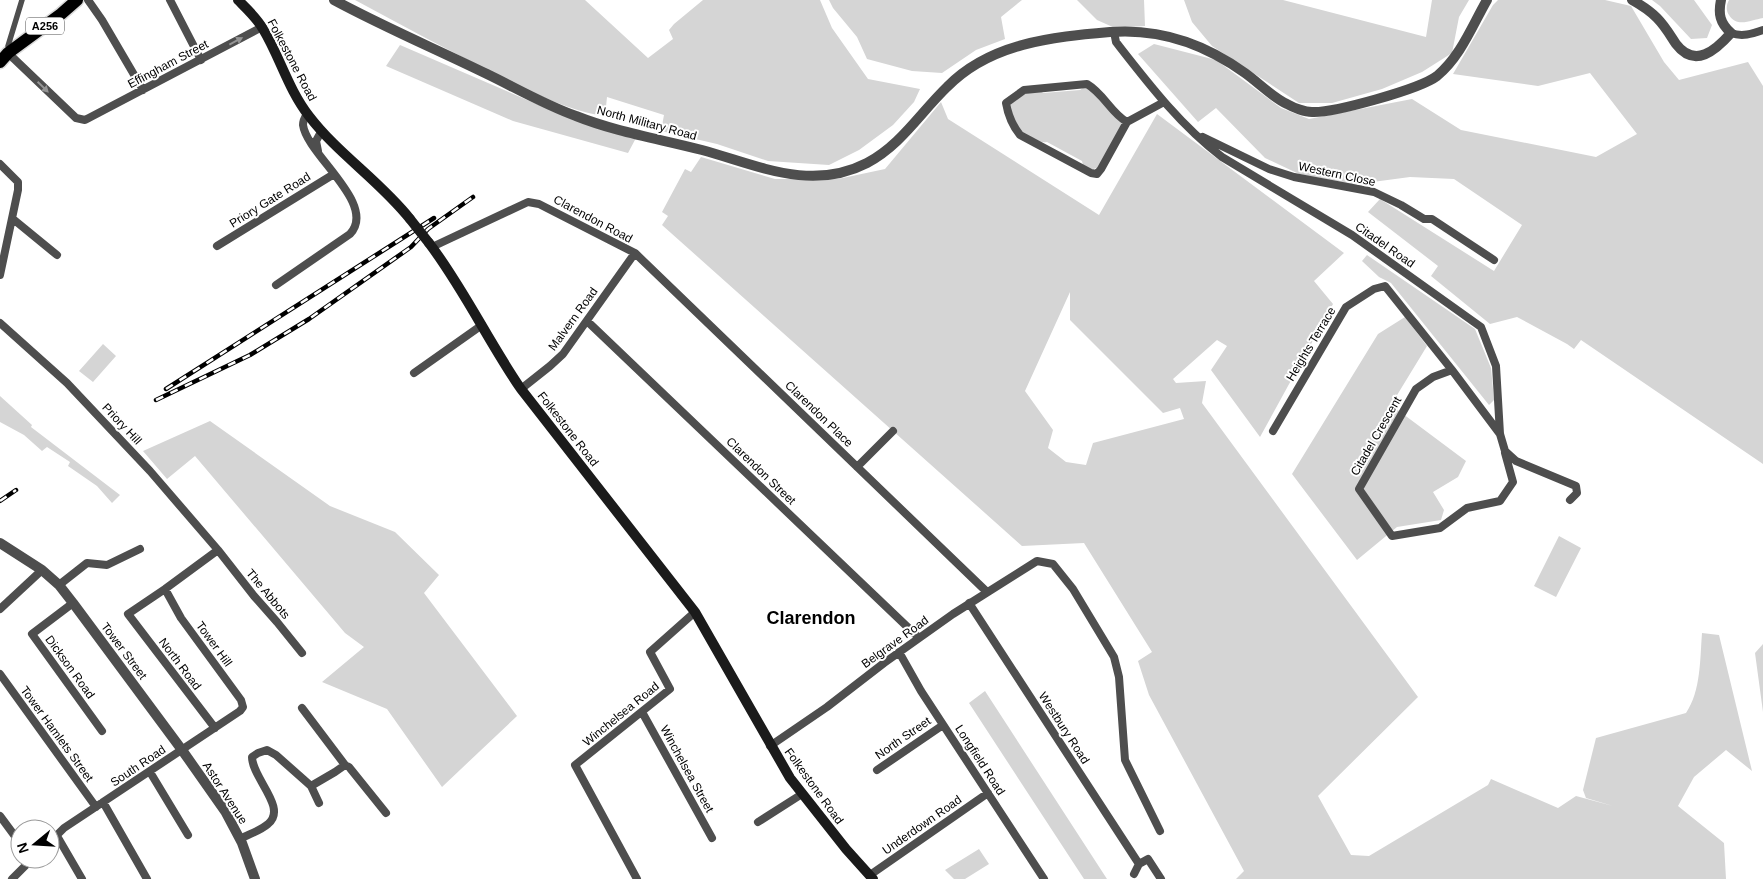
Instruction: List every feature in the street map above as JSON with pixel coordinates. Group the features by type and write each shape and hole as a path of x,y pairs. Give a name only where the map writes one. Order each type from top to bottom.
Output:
{"main road":[{"name":"A256","path":"6,55 77,0"},
{"name":"Folkestone Road","path":"238,0 262,27 286,80 307,114 322,132 396,203 410,219 456,282 521,389 695,612 770,746 802,794 871,877"}],"street":[{"path":"6,55 22,0"},
{"path":"88,0 102,20 143,90"},
{"path":"170,0 201,60"},
{"name":"North Military Road","path":"334,0 531,97 577,117 704,150 766,170 812,177 864,165 887,152 945,88 975,63 1006,50 1054,38 1114,32 1154,34 1179,38 1221,56 1287,104 1310,112 1317,112 1340,109 1409,88 1435,77 1457,55 1488,0"},
{"path":"1632,0 1657,18 1687,54 1695,56 1712,51 1719,47 1731,32"},
{"path":"1721,0 1721,20 1731,32 1738,35 1747,35 1763,30"},
{"name":"Effingham Street","path":"6,55 76,118 85,120 262,27"},
{"name":"Citadel Road","path":"1114,32 1116,42 1170,110 1209,147 1222,157 1352,235 1481,327 1496,366 1500,434 1505,451"},
{"path":"1127,122 1119,117 1096,90 1088,84 1024,90 1006,103 1007,112 1013,126 1020,135 1091,173 1097,174 1127,122 1164,102"},
{"path":"276,284 355,229 357,218 346,192 304,130 303,120 307,114"},
{"path":"318,152 316,141 322,132"},
{"name":"Western Close","path":"1197,134 1269,170 1294,177 1374,192 1424,219 1432,219 1494,260"},
{"path":"0,164 18,182 13,219 0,276"},
{"name":"Priory Gate Road","path":"217,246 334,174"},
{"name":"Clarendon Road","path":"430,245 528,202 539,204 635,253"},
{"path":"13,219 57,255"},
{"name":"Malvern Road","path":"521,389 563,354 635,253"},
{"name":"Clarendon Place","path":"635,253 986,592"},
{"name":"Heights Terrace","path":"1273,431 1346,307 1374,289 1385,286 1452,370"},
{"name":"Clarendon Street","path":"587,320 919,638"},
{"name":"Priory Hill","path":"0,322 91,406 218,550"},
{"path":"414,373 482,325"},
{"path":"1452,370 1500,434"},
{"name":"Citadel Crescent","path":"1452,370 1433,376 1416,389 1359,489 1392,536 1440,528 1467,508 1500,501 1513,482 1505,451"},
{"path":"858,467 893,431"},
{"path":"1505,451 1516,461 1576,486 1577,493 1570,500"},
{"name":"Tower Street","path":"0,543 42,570 59,585 182,750"},
{"path":"59,585 87,563 107,565 140,549"},
{"path":"165,589 218,550"},
{"name":"The Abbots","path":"218,550 302,653"},
{"name":"Belgrave Road","path":"770,746 827,707 899,652 986,592 1037,561 1053,564 1073,589 1114,657 1119,677 1125,760 1160,831"},
{"path":"0,609 42,570"},
{"name":"North Road","path":"165,589 128,614 215,728"},
{"name":"Tower Hill","path":"165,589 180,618 241,700 243,707 240,711"},
{"name":"Dickson Road","path":"73,603 32,634 102,731"},
{"name":"Westbury Road","path":"969,603 1139,864"},
{"name":"Winchelsea Road","path":"637,879 575,765 670,689 650,652 695,612"},
{"name":"Longfield Road","path":"899,652 943,725 1044,879"},
{"name":"Tower Hamlets Street","path":"0,674 96,807"},
{"path":"302,708 345,765 349,767 386,812"},
{"name":"South Road","path":"60,833 64,828 240,711"},
{"name":"Winchelsea Street","path":"642,712 712,838"},
{"name":"North Street","path":"877,770 943,725"},
{"name":"Astor Avenue","path":"182,750 225,811 240,839 255,879"},
{"path":"240,839 264,828 273,819 275,814 272,801 252,764 252,757 258,753 267,750 276,755 311,786 319,803"},
{"path":"311,786 345,765"},
{"path":"150,772 188,835"},
{"name":"Underdown Road","path":"871,877 988,793"},
{"path":"758,822 802,794"},
{"path":"103,802 147,879"},
{"path":"0,816 10,830"},
{"path":"60,841 82,879"},
{"path":"1134,874 1139,864 1148,859 1161,879"},
{"path":"13,879 22,869"}],"shaded area":[{"path":"355,0 585,0 648,58 673,39 669,30 703,0 820,0 832,28 868,79 920,89 914,102 893,125 859,150 829,165 768,161 717,144 661,131 664,115 607,97 605,116 564,106 501,77"},
{"path":"829,0 1022,0 1001,17 1005,39 976,50 942,73 912,71 867,59 857,37 833,8"},
{"path":"1077,0 1144,0 1145,26 1115,28 1097,20"},
{"path":"1184,0 1283,0 1426,37 1432,0 1469,0 1459,17 1452,53 1422,72 1382,89 1332,103 1299,103 1212,46 1192,22"},
{"path":"1498,0 1605,0 1631,6 1664,62 1679,80 1748,62 1763,86 1763,464 1581,340 1574,349 1517,317 1490,324 1431,276 1438,266 1368,212 1380,199 1494,271 1522,225 1454,179 1410,177 1350,185 1299,174 1265,158 1216,108 1198,122 1138,54 1154,44 1216,60 1281,108 1309,119 1412,99 1461,130 1596,157 1637,134 1590,73 1538,86 1453,74 1493,5"},
{"path":"1652,0 1694,0 1712,25 1707,38 1691,39"},
{"path":"1729,0 1763,0 1763,18 1744,22 1732,19 1727,12"},
{"path":"400,45 569,118 636,138 628,153 513,121 386,66"},
{"path":"1087,85 1124,122 1100,166 1093,169 1083,165 1082,161 1047,142 1034,140 1021,132 1014,123 1010,104 1025,94 1040,90 1043,93 1080,90"},
{"path":"941,102 948,119 1099,215 1157,114 1344,253 1314,281 1333,304 1260,437 1211,370 1227,346 1217,340 1173,379 1176,383 1206,381 1202,403 1418,697 1318,796 1351,855 1369,856 1488,785 1491,779 1558,808 1576,796 1613,806 1586,798 1583,790 1596,738 1686,713 1695,695 1697,685 1702,633 1719,635 1752,771 1726,750 1694,777 1678,806 1724,843 1726,879 1236,879 1244,871 1149,695 1138,661 1152,652 1084,543 1022,546 662,225 668,216 662,212 685,169 691,172 701,157 775,179 838,179 885,169","holes":["1070,292 1070,320 1163,413 1180,408 1184,419 1093,443 1086,465 1066,462 1048,448 1053,430 1025,391"]},
{"path":"1367,255 1475,329 1491,368 1494,400 1489,405 1391,283 1379,277 1362,261"},
{"path":"1405,317 1427,346 1391,405 1466,461 1458,477 1433,492 1444,510 1441,520 1397,527 1357,560 1292,474 1378,334"},
{"path":"103,344 116,356 93,382 79,371"},
{"path":"0,396 32,425 31,427 120,495 112,503 97,486 68,466 70,462 47,447 42,451 24,435 0,422"},
{"path":"210,421 330,506 395,532 439,575 424,593 517,716 442,787 387,709 322,682 364,647 345,633 195,456 167,479 143,451"},
{"path":"1559,536 1581,548 1556,597 1534,586"},
{"path":"1763,644 1763,712 1755,653"},
{"path":"985,691 1107,879 1084,879 969,703"},
{"path":"979,849 989,864 965,879 954,879 945,870"}],"railway":[{"path":"156,400 250,355 309,319 411,247 428,229 473,197"},
{"path":"166,389 434,218"},
{"path":"0,501 16,490"}],"district":[{"name":"Clarendon","path":"811,618"}]}
